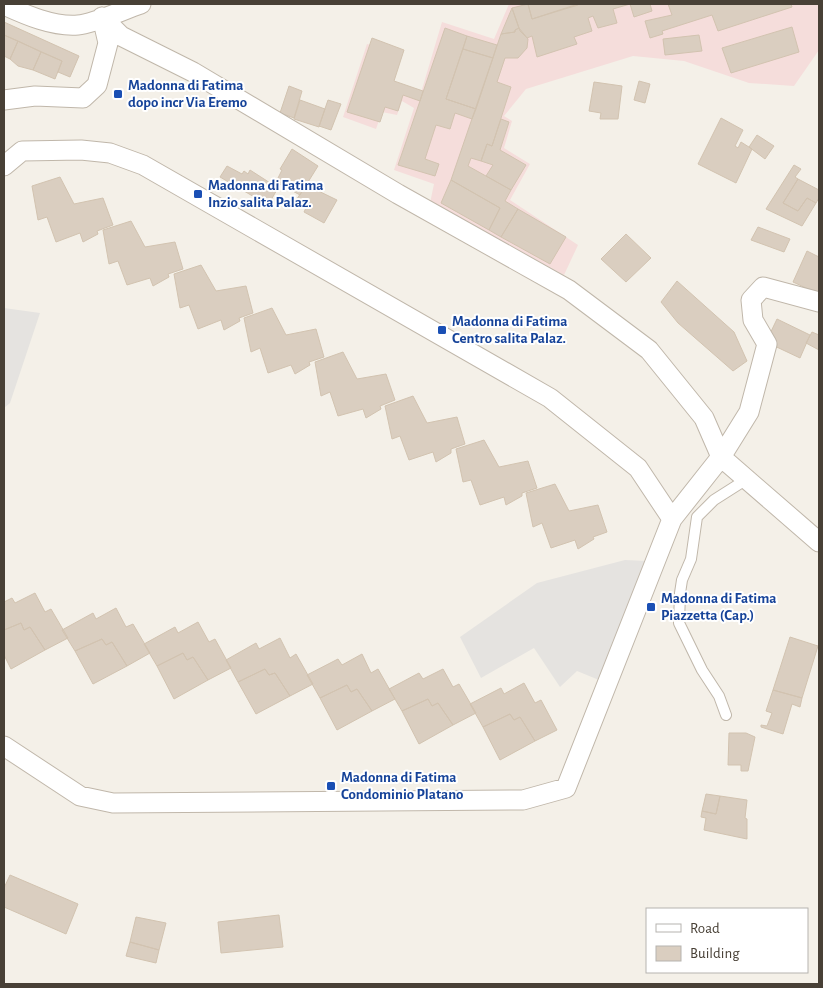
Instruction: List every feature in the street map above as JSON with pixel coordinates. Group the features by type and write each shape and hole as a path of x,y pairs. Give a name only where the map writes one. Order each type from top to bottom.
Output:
{"street":[{"path":"4,5 27,15 60,24 80,25 141,4"},
{"path":"4,100 35,96 83,98 97,85 108,43 102,17"},
{"path":"102,17 121,36 192,72 398,194 569,290 649,350 704,418 721,457 819,542"},
{"path":"4,166 22,151 81,150 110,153 143,165 550,398 638,468 672,519"},
{"path":"4,746 80,796 112,804 523,800 566,788 672,519 721,457 748,412 767,344 753,320 751,300 763,287 819,302"}],"lane":[{"path":"726,715 719,696 702,670 679,623 680,593 691,559 697,517 714,500 746,479"}],"shaded area":[{"path":"509,4 819,4 819,50 794,86 749,83 684,61 633,56 526,89 504,116 512,121 504,148 530,164 510,200 578,245 564,275 430,203 434,184 394,170 414,108 402,101 397,115 382,112 376,129 343,117 367,44 402,54 392,86 420,96 442,22 494,39"},
{"path":"4,308 40,313 10,403 4,408"},
{"path":"625,560 647,561 599,680 577,671 560,687 534,648 481,678 460,637 537,583"}],"building":[{"path":"528,4 532,19 578,4 630,4 613,9 617,23 598,28 593,16 588,18 592,31 574,37 577,44 537,57 532,36 527,38 520,31 512,8"},
{"path":"528,4 578,4 578,5 532,19"},
{"path":"630,4 650,4 652,11 634,17"},
{"path":"668,4 791,4 792,7 718,31 712,15 662,31 663,34 650,38 645,21 672,15"},
{"path":"512,8 519,28 515,32 501,34"},
{"path":"4,22 79,56 70,77 58,72 62,61 4,35"},
{"path":"792,27 799,52 731,73 722,48"},
{"path":"445,28 467,36 446,99 476,109 472,119 455,113 450,129 436,125 425,159 439,164 435,176 398,165"},
{"path":"519,28 528,39 527,48 518,58 505,58 497,82 511,87 492,146 487,144 481,161 471,158 468,166 511,190 505,201 518,209 501,237 489,230 500,208 451,180 501,34 515,32"},
{"path":"4,35 18,41 10,59 4,56"},
{"path":"699,35 702,51 665,55 663,39"},
{"path":"467,36 497,45 493,58 463,49"},
{"path":"372,38 404,50 394,81 423,91 420,101 403,95 398,111 385,107 380,122 347,112"},
{"path":"18,41 41,52 33,70 18,66 10,59"},
{"path":"463,49 493,58 476,109 446,99"},
{"path":"41,52 62,61 55,79 33,70"},
{"path":"639,81 650,84 645,103 634,100"},
{"path":"594,82 622,86 618,119 600,119 601,113 589,111"},
{"path":"289,86 302,91 294,118 280,113"},
{"path":"300,100 325,109 319,127 294,119"},
{"path":"328,100 341,104 331,130 319,126"},
{"path":"721,118 743,130 735,146 738,148 741,142 752,149 736,183 698,164"},
{"path":"501,119 509,122 500,150 526,165 511,190 486,176 493,165 481,161 487,144 492,146"},
{"path":"757,135 774,146 765,159 749,147"},
{"path":"292,149 318,166 300,195 276,182 282,170 280,169"},
{"path":"794,165 801,169 795,177 798,179 783,203 798,211 807,198 816,203 802,226 766,209"},
{"path":"227,166 242,174 244,171 248,174 250,170 278,188 268,205 220,177"},
{"path":"60,177 74,204 103,198 113,225 97,231 98,234 83,242 80,233 56,242 47,217 38,220 32,186"},
{"path":"798,179 819,190 819,198 816,203 807,198 798,211 783,203"},
{"path":"451,180 500,208 489,230 441,203"},
{"path":"306,185 337,200 324,223 304,212 306,208 295,202"},
{"path":"518,209 566,237 550,264 501,237"},
{"path":"131,221 145,247 175,242 183,269 168,274 169,277 153,286 150,278 127,285 118,261 109,264 103,230"},
{"path":"758,227 790,239 784,252 751,240"},
{"path":"626,234 651,258 626,282 601,259"},
{"path":"807,251 819,257 819,294 793,282"},
{"path":"201,265 216,291 246,286 253,313 239,318 240,321 224,330 221,320 198,329 189,305 180,308 174,274"},
{"path":"677,281 734,332 747,361 733,371 678,323 661,302"},
{"path":"272,308 286,335 316,329 324,357 309,362 310,365 295,374 291,365 268,373 260,348 251,352 244,318"},
{"path":"777,319 810,335 800,358 766,342"},
{"path":"812,332 819,335 819,350 806,343"},
{"path":"343,352 357,379 386,374 395,400 380,406 381,409 366,418 363,409 338,416 330,392 321,396 315,362"},
{"path":"413,396 427,423 457,417 465,444 451,449 451,453 436,462 433,452 409,460 400,436 392,439 385,406"},
{"path":"484,440 499,467 528,461 537,488 522,493 522,496 506,505 504,497 480,505 471,480 463,482 456,449"},
{"path":"555,484 569,511 598,505 607,532 593,537 594,539 578,549 575,540 551,548 542,523 533,527 526,493"},
{"path":"35,593 45,612 51,609 68,638 45,650 30,627 24,630 21,623 4,630 4,602 12,598 15,603"},
{"path":"116,608 126,627 133,624 150,653 127,666 112,642 106,645 102,639 75,651 62,630 93,613 96,619"},
{"path":"198,622 209,642 215,639 231,668 208,680 193,657 187,660 183,653 157,666 144,644 175,627 178,633"},
{"path":"21,623 24,630 30,627 45,650 11,669 4,655 4,630"},
{"path":"790,637 818,646 802,698 773,690"},
{"path":"280,638 290,658 296,654 313,684 290,696 275,673 269,675 265,669 238,682 226,660 256,643 259,649"},
{"path":"102,639 106,645 112,642 127,666 93,684 75,651"},
{"path":"183,653 187,660 193,657 208,680 174,699 157,666"},
{"path":"362,654 371,673 378,669 395,699 372,711 357,689 351,692 347,685 320,698 307,675 338,659 342,665"},
{"path":"265,669 269,675 275,673 290,696 256,714 238,682"},
{"path":"443,669 453,687 459,684 476,713 453,725 438,703 432,706 428,699 402,711 389,689 419,673 423,679"},
{"path":"524,683 535,703 541,700 557,730 535,741 520,717 514,720 510,714 483,727 470,704 501,688 504,694"},
{"path":"347,685 351,692 357,689 372,711 337,730 320,698"},
{"path":"773,690 802,698 800,707 792,704 783,734 761,727 761,725 767,726 772,713 766,711"},
{"path":"428,699 432,706 438,703 453,725 419,744 402,711"},
{"path":"510,714 514,720 520,717 535,741 500,760 483,727"},
{"path":"729,733 746,733 755,737 748,771 741,771 741,765 728,765"},
{"path":"706,794 720,796 716,814 702,811"},
{"path":"720,796 747,800 745,818 747,819 747,839 704,830 706,818 701,817 702,811 716,814"},
{"path":"10,875 78,904 66,934 4,907 4,888"},
{"path":"279,915 283,947 221,953 218,922"},
{"path":"136,917 166,923 159,950 130,942"},
{"path":"130,942 159,950 156,963 126,956"}],"place":[{"name":"Madonna di Fatima dopo incr Via Eremo","path":"118,94"},
{"name":"Madonna di Fatima Inzio salita Palaz.","path":"198,194"},
{"name":"Madonna di Fatima Centro salita Palaz.","path":"442,330"},
{"name":"Madonna di Fatima Piazzetta (Cap.)","path":"651,607"},
{"name":"Madonna di Fatima Condominio Platano","path":"331,786"}]}
